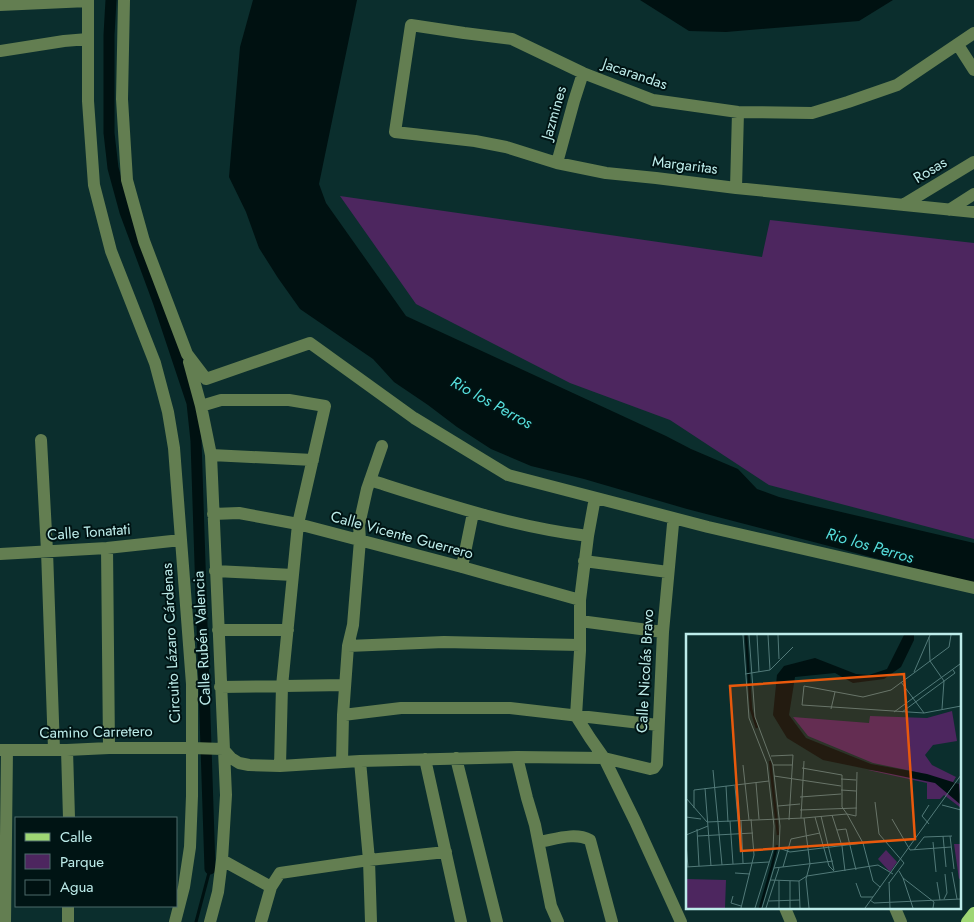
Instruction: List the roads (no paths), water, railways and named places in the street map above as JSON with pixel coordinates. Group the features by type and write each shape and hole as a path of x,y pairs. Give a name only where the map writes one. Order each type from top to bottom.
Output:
{"main road":[{"path":"967,922 974,913"}],"street":[{"path":"124,0 122,99 127,180 144,241 187,354 206,379 310,343 414,418 508,475 708,527 974,588"},
{"path":"0,5 88,1"},
{"name":"Circuito Lázaro Cárdenas","path":"88,1 88,100 94,185 111,251 155,364 168,412 174,448 192,684 194,748 190,847 184,887 175,922"},
{"name":"Jacarandas","path":"395,132 411,25 512,39 583,73 653,100 738,112 812,113 848,102 897,85 974,33"},
{"path":"0,51 88,39"},
{"path":"958,45 974,70"},
{"name":"Jazmines","path":"557,163 583,73"},
{"path":"736,188 738,112"},
{"name":"Margaritas","path":"395,132 474,141 506,147 557,163 606,173 974,212"},
{"name":"Rosas","path":"903,205 974,162"},
{"path":"949,210 974,194"},
{"name":"Calle Rubén Valencia","path":"187,354 201,406 211,455 221,749 226,795 222,860 213,921"},
{"path":"201,406 221,400 289,400 325,406 298,524 282,686 280,766"},
{"path":"41,440 61,749 69,817"},
{"path":"342,762 348,646 352,625 360,540 358,525 370,480 382,446"},
{"path":"211,455 313,460"},
{"path":"370,480 473,513 561,533 588,536"},
{"path":"594,503 584,561 580,600 580,645 576,716 604,758 635,821 680,922"},
{"name":"Calle Vicente Guerrero","path":"213,514 239,513 298,524 580,600"},
{"path":"462,567 473,513"},
{"name":"Calle Nicolás Bravo","path":"604,758 650,769 654,768 657,764 663,632 673,524"},
{"name":"Calle Tonatati","path":"0,554 106,548 181,540"},
{"path":"106,548 109,748"},
{"path":"584,561 668,572"},
{"path":"215,571 293,575"},
{"path":"580,621 663,632"},
{"path":"218,630 288,630"},
{"path":"348,646 444,642 580,645"},
{"path":"220,687 345,685"},
{"path":"343,715 401,708 510,708 658,725"},
{"name":"Camino Carretero","path":"4,750 109,748 221,749"},
{"path":"221,749 239,763 280,766 456,758 604,758"},
{"path":"4,750 8,824 5,922"},
{"path":"517,757 535,824 551,906 558,922"},
{"path":"456,758 497,922"},
{"path":"425,759 461,922"},
{"path":"360,761 369,860 371,922"},
{"path":"539,842 577,836 590,840 612,922"},
{"path":"262,922 270,887 280,873 369,860 446,852"},
{"path":"222,860 270,887"},
{"path":"68,907 68,922"},
{"path":"786,910 791,922"},
{"path":"896,910 901,922"}],"water":[{"name":"Rio los Perros","path":"253,0 357,0 319,184 326,203 406,316 691,449 738,469 757,489 807,504 974,543 974,584 531,466 491,449 457,427 394,382 373,359 300,309 259,248 246,212 229,177 240,47"},
{"path":"640,0 893,0 859,21 726,32 689,31"}],"waterway":[{"path":"111,0 109,133 113,168 125,212 158,301 192,403 196,441 210,869"},
{"path":"196,922 210,869"}]}
